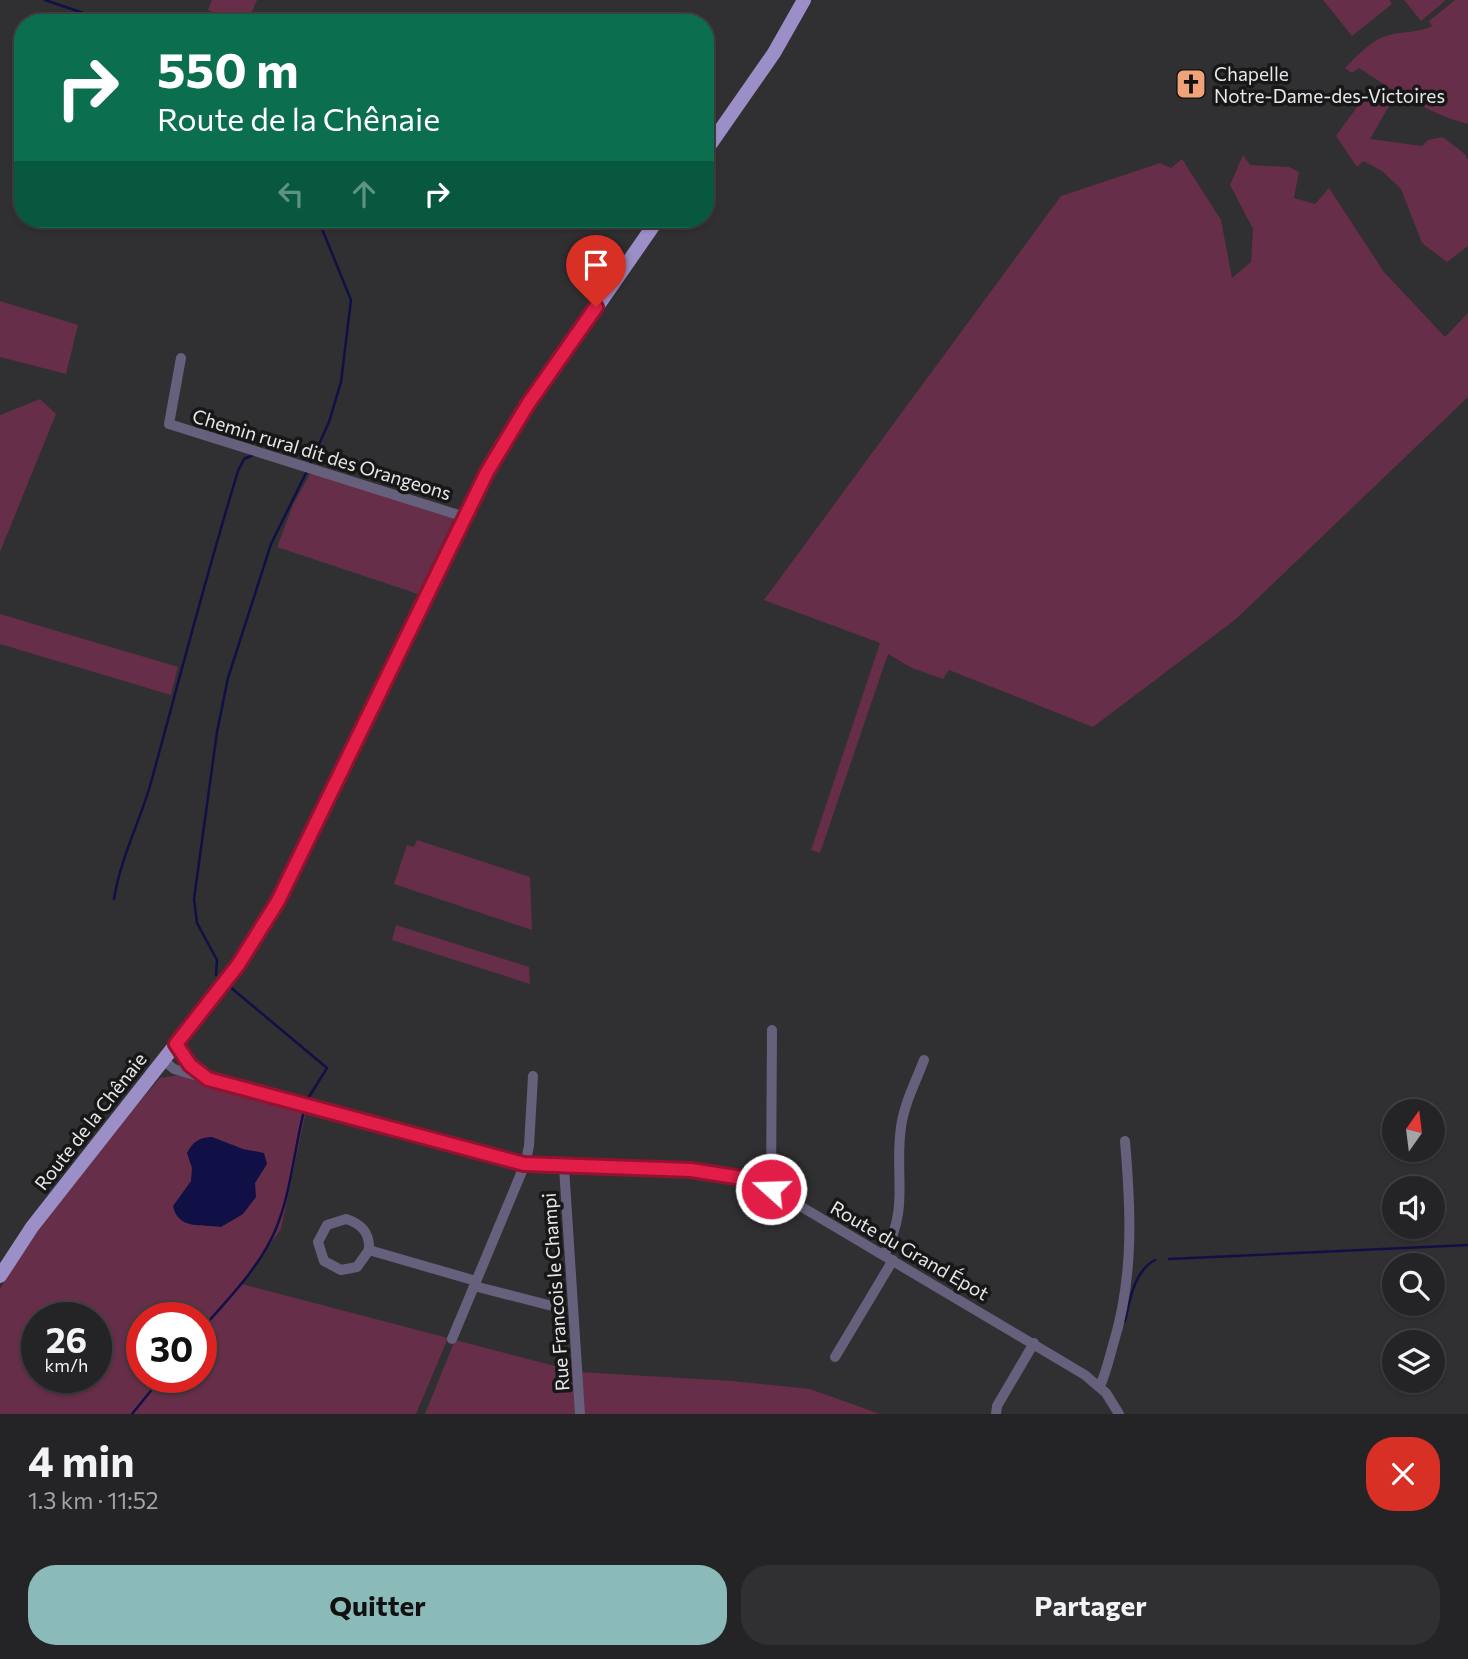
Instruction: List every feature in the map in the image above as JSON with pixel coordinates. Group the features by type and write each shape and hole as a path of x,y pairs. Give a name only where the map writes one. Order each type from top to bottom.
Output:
{"main road":[{"path":"714,139 774,53 804,0"},
{"name":"Route de la Chênaie","path":"0,1276 44,1211 238,965 278,901 502,444 652,228"}],"street":[{"name":"Chemin rural dit des Orangeons","path":"181,358 169,424 466,514"},
{"path":"771,1189 772,1030"},
{"name":"Route du Grand Épot","path":"176,1044 190,1065 208,1079"},
{"name":"Route du Grand Épot","path":"163,1060 174,1069 208,1079 524,1164 691,1170 742,1178 771,1189 1034,1343 1100,1386 1119,1414"},
{"path":"835,1357 889,1258 901,1208 901,1126 925,1060"},
{"path":"452,1339 524,1164 529,1146 533,1076"},
{"path":"1100,1386 1120,1322 1130,1265 1132,1226 1125,1141"},
{"name":"Rue Francois le Champi","path":"564,1167 580,1414"},
{"path":"346,1219 363,1227 368,1237 369,1250 357,1267 341,1270 324,1261 318,1242 327,1225 346,1219"},
{"path":"369,1250 556,1307"},
{"path":"996,1414 997,1406 1034,1343"}],"shaded area":[{"path":"212,0 257,0 251,14 220,14 208,10"},
{"path":"1323,0 1389,0 1392,4 1352,36"},
{"path":"1404,0 1446,0 1421,21"},
{"path":"1455,0 1468,0 1468,124 1425,108 1359,68 1352,73 1345,68 1365,48 1383,37 1432,26 1429,21"},
{"path":"1365,96 1389,106 1370,139 1422,146 1428,140 1443,137 1465,154 1468,160 1468,246 1447,262 1422,243 1401,189 1382,171 1363,161 1357,167 1336,136"},
{"path":"1243,155 1250,165 1289,167 1299,172 1294,198 1315,204 1329,188 1384,272 1445,337 1468,313 1468,397 1236,619 1093,727 949,670 943,679 912,668 888,654 820,853 811,850 880,643 764,600 1061,196 1160,163 1171,168 1182,159 1221,220 1232,278 1251,262 1253,229 1230,185"},
{"path":"0,301 78,325 66,374 0,357"},
{"path":"40,399 56,414 0,552 0,415"},
{"path":"312,470 455,516 418,594 277,547 293,505"},
{"path":"0,614 178,667 171,695 0,644"},
{"path":"417,840 530,877 532,930 394,884 407,845 414,847"},
{"path":"396,925 529,967 530,984 392,940"},
{"path":"179,1075 306,1111 281,1229 242,1284 448,1338 416,1414 0,1414 0,1289 20,1254 96,1152 160,1078"},
{"path":"212,1137 243,1149 264,1153 267,1164 255,1183 256,1197 243,1214 221,1227 185,1222 176,1214 173,1206 191,1181 192,1168 187,1153 197,1141"},
{"path":"455,1340 574,1371 576,1414 425,1414"},
{"path":"579,1372 732,1381 810,1389 880,1414 582,1414"}],"waterway":[{"path":"45,0 86,14"},
{"path":"310,464 329,422 341,382 351,300 322,228"},
{"path":"114,899 125,856 150,786 238,471 244,459 253,455"},
{"path":"216,975 217,960 197,923 194,899 217,732 228,678 271,544 307,471"},
{"path":"229,986 327,1068 307,1100"},
{"path":"217,1312 251,1271 275,1231 289,1187 304,1111"},
{"path":"1169,1259 1468,1245"},
{"path":"1125,1321 1138,1279 1142,1271 1155,1260"},
{"path":"132,1414 149,1393"}],"place":[{"name":"Chapelle Notre-Dame-des-Victoires","path":"1191,84"}],"route":[{"path":"596,307 528,404 487,472 278,901 238,965 176,1044 190,1065 208,1079 506,1160 564,1167 691,1170 742,1178 771,1189"}]}
